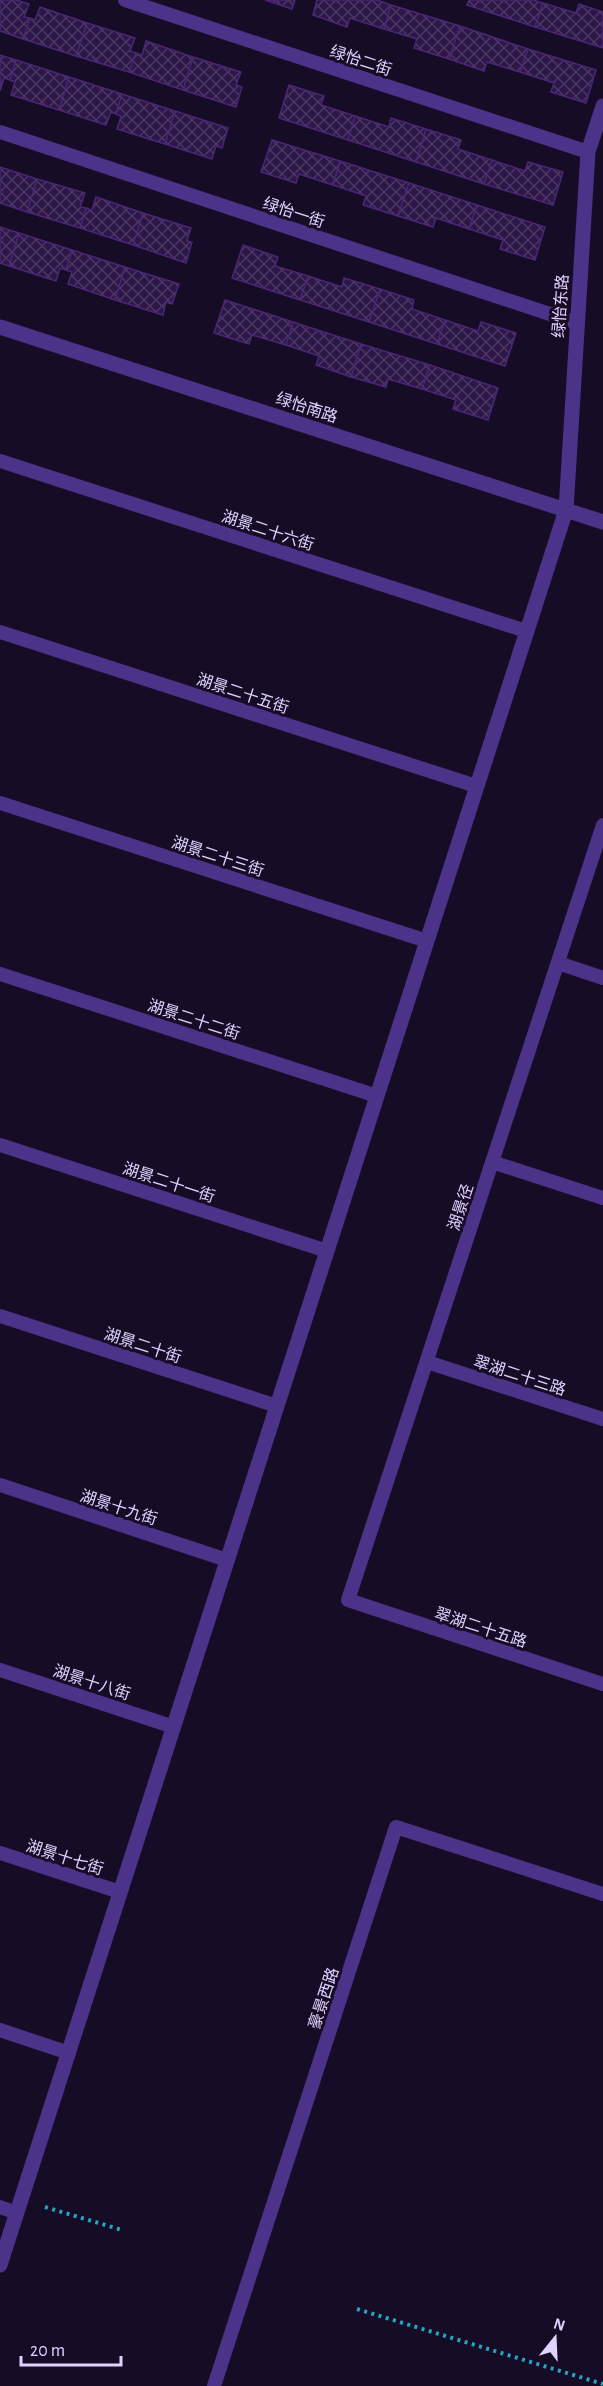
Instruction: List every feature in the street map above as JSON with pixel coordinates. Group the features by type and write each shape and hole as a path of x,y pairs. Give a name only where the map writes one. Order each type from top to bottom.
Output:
{"street":[{"name":"绿怡东路","path":"0,2265 566,510 588,152 603,106"},
{"name":"绿怡南路","path":"0,327 603,522"}],"lane":[{"name":"绿怡二街","path":"125,0 588,152"},
{"name":"绿怡一街","path":"0,132 577,322"},
{"name":"湖景二十六街","path":"0,461 526,631"},
{"name":"湖景二十五街","path":"0,632 476,786"},
{"name":"湖景二十三街","path":"0,803 427,941"},
{"name":"湖景径","path":"348,1600 603,825"},
{"path":"558,963 603,978"},
{"name":"湖景二十二街","path":"0,974 377,1096"},
{"name":"湖景二十一街","path":"0,1145 327,1251"},
{"path":"492,1162 603,1198"},
{"name":"湖景二十街","path":"0,1316 277,1406"},
{"name":"翠湖二十三路","path":"427,1362 603,1419"},
{"name":"湖景十九街","path":"0,1485 227,1560"},
{"name":"翠湖二十五路","path":"348,1600 603,1684"},
{"name":"湖景十八街","path":"0,1670 174,1727"},
{"name":"豪景西路","path":"214,2386 396,1827 603,1894"},
{"name":"湖景十七街","path":"0,1853 120,1892"},
{"path":"0,2030 69,2053"},
{"path":"0,2207 19,2206"}],"path":[{"path":"19,2206 122,2230"},
{"path":"357,2309 603,2384"}],"building":[{"path":"0,0 16,0 29,4 24,17 30,18 23,39 0,31"},
{"path":"265,0 295,0 292,9"},
{"path":"317,0 377,0 391,5 384,29 350,18 347,27 313,15"},
{"path":"469,0 533,0 543,3 535,27 467,5"},
{"path":"543,3 576,13 579,4 603,12 603,48 535,27"},
{"path":"391,5 460,26 449,59 414,48 417,39 384,29"},
{"path":"40,7 87,23 76,56 23,39 30,18 35,20"},
{"path":"87,23 135,38 130,51 136,53 129,72 76,56"},
{"path":"460,26 528,49 520,72 487,62 484,71 449,59"},
{"path":"146,41 193,57 183,90 129,72 136,53 142,55"},
{"path":"528,49 596,70 586,103 551,92 554,83 520,72"},
{"path":"0,55 16,60 10,80 4,78 0,91"},
{"path":"193,57 241,72 236,85 242,87 236,107 183,90"},
{"path":"16,60 69,77 59,110 11,95 15,82 10,80"},
{"path":"69,77 122,94 116,114 111,112 106,125 59,110"},
{"path":"289,85 324,96 321,105 355,116 348,140 279,118"},
{"path":"122,94 175,111 165,144 117,129 121,116 116,114"},
{"path":"175,111 228,128 222,148 216,146 212,159 165,144"},
{"path":"355,116 389,127 391,118 426,129 416,162 348,140"},
{"path":"426,129 461,140 458,149 492,160 484,184 416,162"},
{"path":"272,140 340,161 333,185 299,174 296,183 261,172"},
{"path":"492,160 525,171 528,162 563,172 553,205 484,184"},
{"path":"340,161 409,183 398,216 363,205 366,196 333,185"},
{"path":"0,167 37,179 27,212 0,203"},
{"path":"37,179 85,193 80,207 86,208 80,228 27,212"},
{"path":"409,183 477,205 469,229 436,218 433,227 398,216"},
{"path":"96,197 143,213 133,245 80,228 86,208 92,210"},
{"path":"477,205 545,227 535,260 500,249 503,240 469,229"},
{"path":"143,213 191,228 187,241 192,242 186,263 133,245"},
{"path":"0,227 19,233 9,266 0,263"},
{"path":"19,233 72,250 66,270 60,268 56,281 9,266"},
{"path":"243,245 278,257 275,266 308,276 300,300 232,278"},
{"path":"72,250 125,267 115,300 68,284 72,272 66,270"},
{"path":"125,267 179,284 172,304 166,302 163,315 115,300"},
{"path":"308,276 342,287 344,278 380,289 369,322 300,300"},
{"path":"380,289 414,300 412,309 445,320 437,344 369,322"},
{"path":"225,300 293,322 286,345 252,335 249,344 214,333"},
{"path":"445,320 478,331 481,322 516,333 505,366 437,344"},
{"path":"293,322 361,344 351,377 316,365 319,356 286,345"},
{"path":"361,344 430,365 422,389 388,379 386,387 351,377"},
{"path":"430,365 498,388 488,420 453,409 456,400 422,389"}]}
